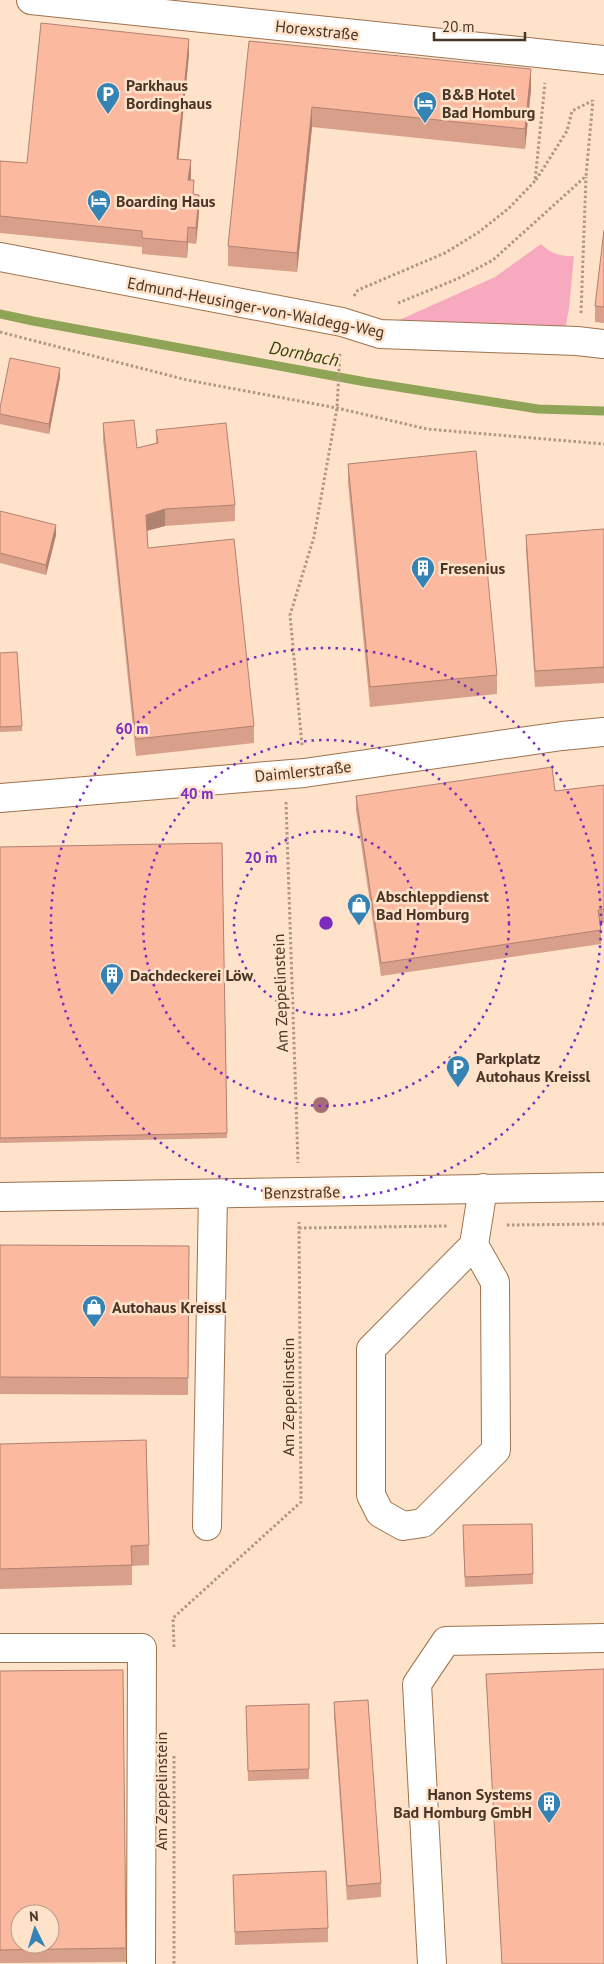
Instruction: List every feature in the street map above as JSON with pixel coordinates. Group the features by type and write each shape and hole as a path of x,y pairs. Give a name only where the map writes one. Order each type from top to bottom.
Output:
{"street":[{"name":"Horexstraße","path":"31,0 604,60"},
{"name":"Edmund-Heusinger-von-Waldegg-Weg","path":"0,257 341,332 576,341 604,344"},
{"name":"Daimlerstraße","path":"0,798 295,773 562,736 604,732"},
{"name":"Benzstraße","path":"0,1197 604,1187"},
{"path":"474,1245 495,1282 496,1450 422,1523 403,1526 380,1514 371,1495 371,1348 474,1245 482,1188"},
{"path":"207,1526 212,1194"},
{"path":"432,1964 417,1684 446,1641 604,1638"},
{"path":"0,1648 142,1648 141,1964"}],"path":[{"path":"535,182 548,53"},
{"path":"341,332 358,290 445,253 509,208 535,182 567,131 572,111 593,100 586,176 582,309"},
{"path":"392,306 450,283 493,260 586,176"},
{"path":"0,332 187,380 337,408 427,429 604,444"},
{"name":"Am Zeppelinstein","path":"174,1648 174,1618 301,1502 295,773 290,615 314,537 337,408 341,332"},
{"name":"Am Zeppelinstein","path":"174,1746 174,1964"}],"shaded area":[{"path":"541,244 556,254 574,256 565,331 395,322 495,277"}],"building":[{"name":"Parkhaus Bordinghaus","path":"41,23 189,39 177,159 191,160 188,180 194,180 193,194 199,195 196,228 188,227 187,242 142,238 142,231 0,216 0,161 27,163"},
{"path":"249,41 531,69 525,129 312,107 297,253 228,246"},
{"path":"604,230 604,307 595,306"},
{"path":"10,358 60,368 49,424 0,414"},
{"path":"134,420 137,448 158,443 156,430 226,423 235,505 165,509 146,515 148,548 234,539 254,726 136,739 103,423"},
{"name":"Fresenius","path":"476,451 497,675 370,687 348,464"},
{"path":"0,511 56,525 46,565 0,553"},
{"path":"604,529 604,667 535,671 526,535"},
{"path":"17,652 22,726 0,727 0,653"},
{"path":"552,767 555,791 604,785 604,909 598,910 601,930 381,963 356,796"},
{"name":"Dachdeckerei Löw","path":"222,843 227,1133 0,1138 0,847"},
{"name":"Autohaus Kreissl","path":"0,1245 189,1246 188,1378 0,1377"},
{"path":"146,1440 149,1545 131,1546 132,1565 0,1569 0,1444"},
{"path":"532,1524 533,1574 465,1577 463,1525"},
{"name":"Hanon Systems Bad Homburg GmbH","path":"604,1669 604,1964 502,1964 486,1674"},
{"path":"123,1670 126,1948 60,1949 60,1904 10,1904 10,1950 0,1950 0,1671"},
{"path":"368,1700 381,1883 347,1886 334,1702"},
{"path":"309,1704 309,1769 248,1771 246,1706"},
{"path":"326,1871 328,1928 235,1932 233,1875"}],"waterway":[{"name":"Dornbach","path":"0,314 366,382 538,409 604,411"}],"place":[{"name":"Parkhaus Bordinghaus","path":"108,115"},
{"name":"B&B Hotel Bad Homburg","path":"425,124"},
{"name":"Boarding Haus","path":"99,222"},
{"name":"Fresenius","path":"423,589"},
{"name":"Abschleppdienst Bad Homburg","path":"359,926"},
{"name":"Dachdeckerei Löw","path":"112,996"},
{"name":"Parkplatz Autohaus Kreissl","path":"458,1088"},
{"name":"Autohaus Kreissl","path":"94,1328"},
{"name":"Hanon Systems Bad Homburg GmbH","path":"549,1824"}]}
